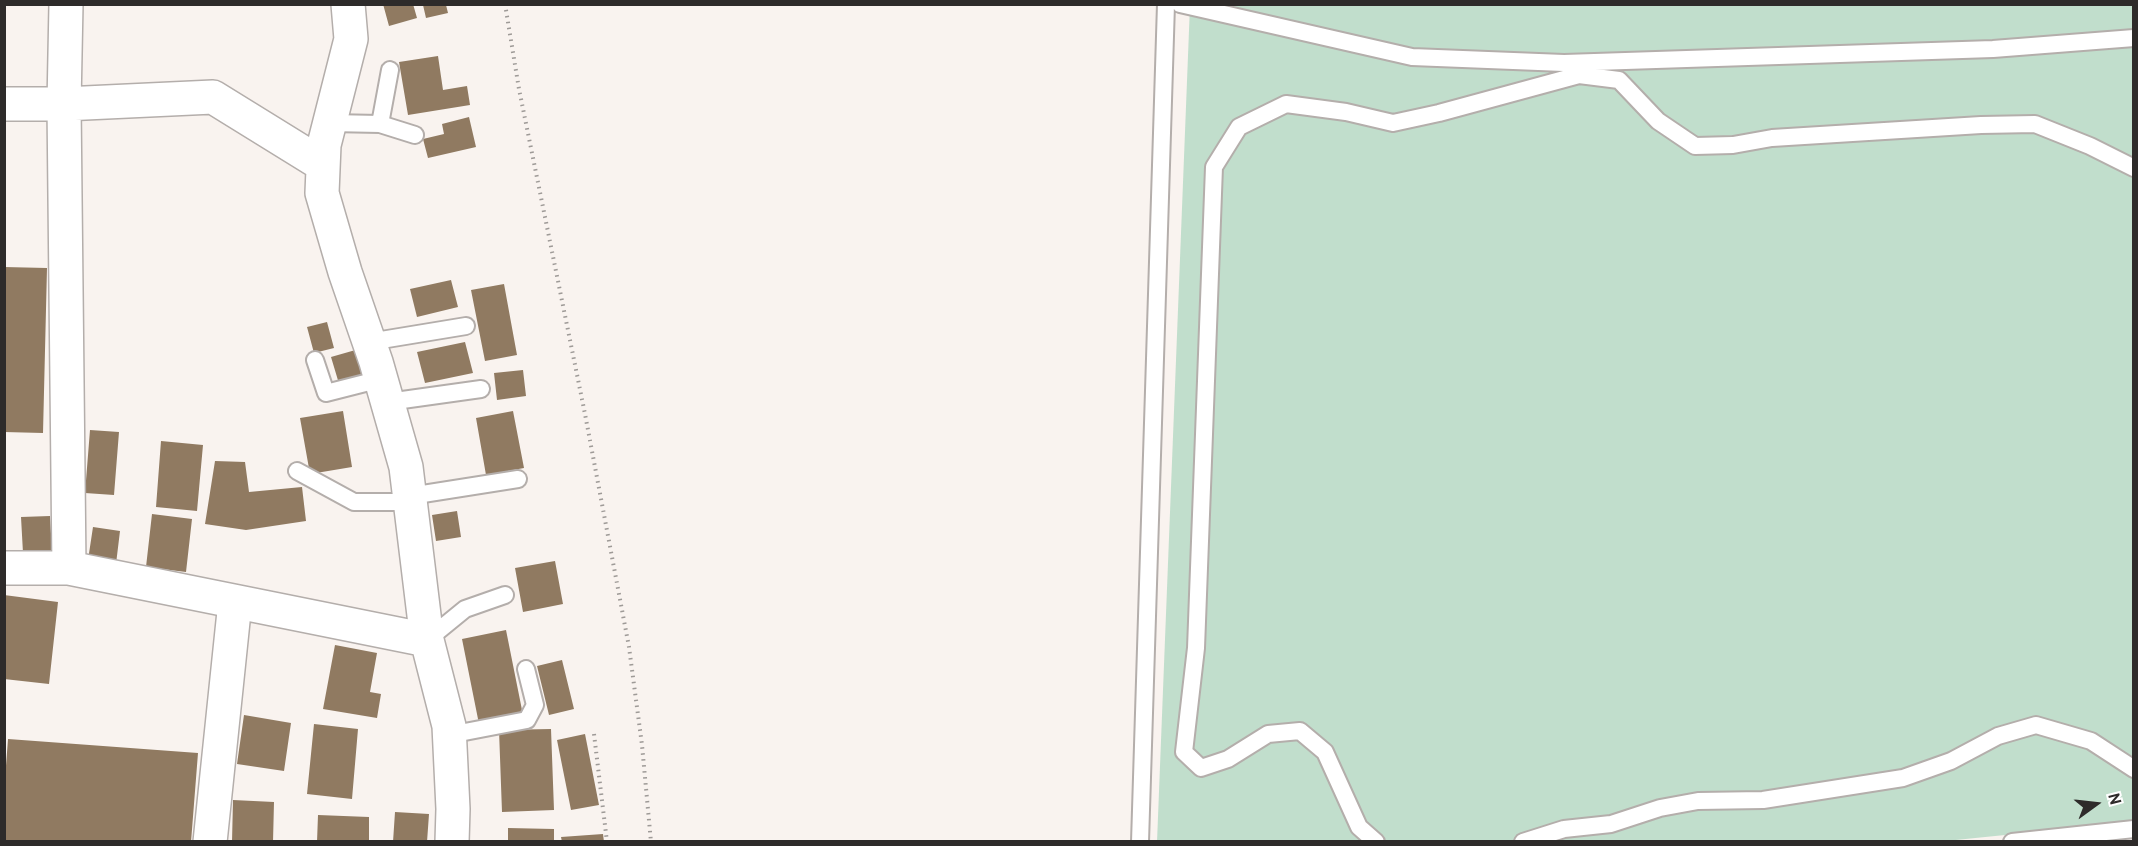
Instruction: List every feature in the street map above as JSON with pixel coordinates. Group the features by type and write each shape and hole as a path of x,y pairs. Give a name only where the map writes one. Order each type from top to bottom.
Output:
{"street":[{"path":"66,4 64,104 69,568"},
{"path":"348,4 351,39 324,145 322,193 406,467 427,640 449,735 453,809 452,842"},
{"path":"4,104 64,104 213,97 323,165"},
{"path":"4,567 69,568 427,640"},
{"path":"210,842 235,602"}],"lane":[{"path":"1140,842 1166,4"},
{"path":"1180,4 1412,57 1564,63 1993,49 2133,38"},
{"path":"380,124 390,70"},
{"path":"1376,842 1359,827 1325,752 1300,731 1268,734 1228,759 1201,768 1184,752 1196,648 1214,167 1239,127 1286,104 1346,112 1393,123 1579,75 1619,80 1658,121 1695,146 1733,146 1772,138 1981,125 2034,124 2090,146 2133,168"},
{"path":"330,123 380,124 415,135"},
{"path":"369,342 466,326"},
{"path":"315,360 326,393 481,389"},
{"path":"297,471 354,502 410,499 518,479"},
{"path":"427,640 465,609 505,596"},
{"path":"449,735 527,720 535,705 526,669"},
{"path":"1523,842 1564,829 1611,825 1660,808 1698,801 1763,800 1903,778 1951,760 1998,736 2036,725 2091,741 2133,769"},
{"path":"2012,842 2133,829"}],"path":[{"path":"505,4 519,89 585,414 629,647 642,745 651,842"},
{"path":"594,734 607,842"}],"green space":[{"path":"1190,5 2133,5 2133,822 1936,842 1157,842"}],"building":[{"path":"383,4 413,4 417,18 389,26"},
{"path":"423,5 446,5 448,13 426,18"},
{"path":"438,56 443,90 467,86 470,105 408,115 399,62"},
{"path":"469,117 476,147 428,158 423,139 444,134 442,124"},
{"path":"4,267 47,268 43,433 4,432"},
{"path":"451,280 458,307 417,317 410,289"},
{"path":"504,284 517,355 485,361 471,290"},
{"path":"327,322 334,348 314,353 307,327"},
{"path":"465,342 473,373 425,383 417,352"},
{"path":"359,349 368,379 340,387 331,357"},
{"path":"523,370 526,396 497,400 494,373"},
{"path":"343,411 352,467 310,474 300,418"},
{"path":"513,411 524,468 486,475 476,418"},
{"path":"90,430 119,432 114,495 85,493"},
{"path":"161,441 203,445 197,511 156,507"},
{"path":"215,461 245,462 249,492 302,487 306,521 246,530 205,524"},
{"path":"457,511 461,537 436,541 432,515"},
{"path":"152,514 192,519 186,572 146,567"},
{"path":"50,516 52,551 23,553 21,517"},
{"path":"93,527 120,531 116,564 88,560"},
{"path":"555,561 563,604 523,612 515,568"},
{"path":"4,595 58,602 49,684 4,679"},
{"path":"506,630 523,715 479,724 462,639"},
{"path":"335,645 377,653 370,692 381,694 377,718 323,709"},
{"path":"562,660 574,709 549,715 537,666"},
{"path":"244,715 291,723 284,771 237,764"},
{"path":"314,724 358,729 352,799 307,794"},
{"path":"551,729 554,810 502,812 499,730"},
{"path":"585,734 599,805 571,810 557,740"},
{"path":"8,739 198,753 191,842 4,842 4,792"},
{"path":"233,800 274,802 273,842 232,842"},
{"path":"395,812 429,814 427,842 393,842"},
{"path":"318,815 369,817 369,842 317,842"},
{"path":"508,828 554,829 554,842 508,842"},
{"path":"603,834 604,842 562,842 561,837"}]}
